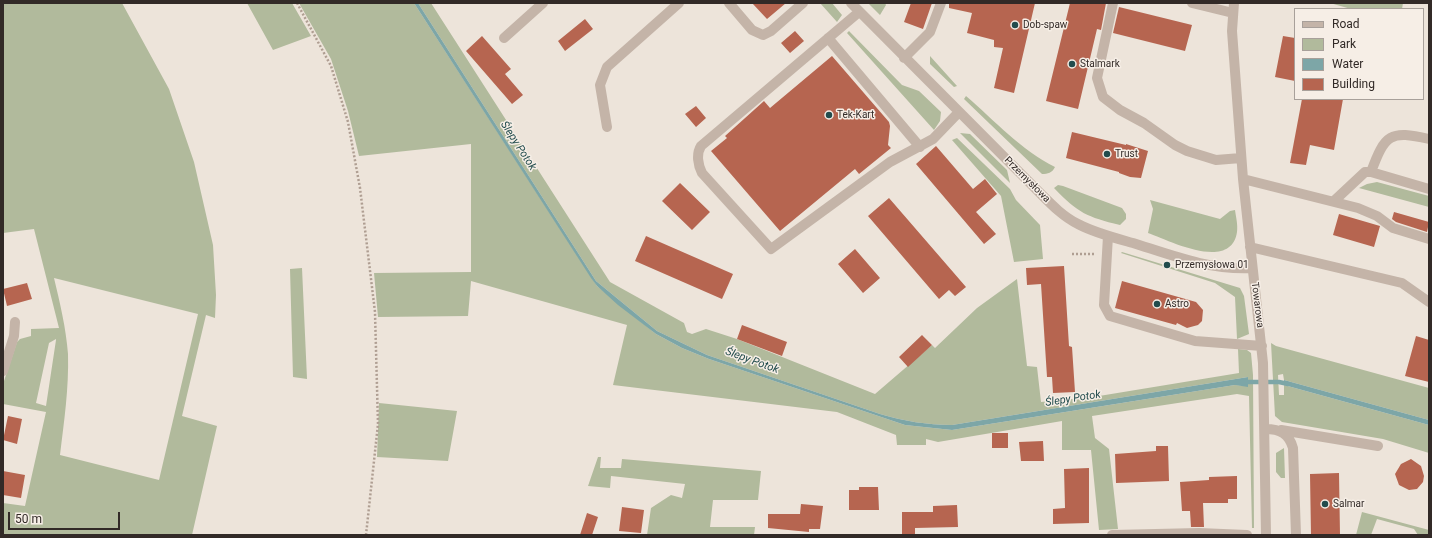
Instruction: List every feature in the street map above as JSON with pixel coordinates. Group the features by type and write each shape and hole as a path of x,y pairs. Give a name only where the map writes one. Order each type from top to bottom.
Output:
{"street":[{"path":"504,38 543,3"},
{"path":"607,127 600,85 607,67 679,3"},
{"path":"729,3 752,30 763,35 770,32 803,3"},
{"name":"Przemysłowa","path":"851,3 904,58 1060,212 1079,225 1108,236 1209,266 1234,269 1252,268"},
{"path":"904,58 930,32 941,3"},
{"path":"1113,3 1096,78 1103,97 1120,110 1144,123 1175,145 1192,153 1216,160 1241,158"},
{"path":"1192,3 1233,8"},
{"name":"Towarowa","path":"1233,8 1232,31 1241,158 1252,268 1262,346 1265,403 1266,535"},
{"path":"860,12 701,146 698,153 699,167 702,173 771,249 890,162 933,139 959,112"},
{"path":"828,38 920,147"},
{"path":"1371,172 1383,145 1395,136 1402,134 1429,140"},
{"path":"1334,201 1365,172 1371,172 1429,189"},
{"path":"1243,179 1334,201 1377,216 1393,228 1429,239"},
{"path":"1108,236 1104,305 1110,316 1195,341 1262,346"},
{"path":"1250,247 1402,283 1429,302"},
{"path":"3,371 14,336 15,322"},
{"path":"1265,429 1378,446"},
{"path":"1279,430 1288,436 1293,448 1296,535"},
{"path":"1112,535 1199,533 1247,535"}],"path":[{"path":"297,3 331,66 348,122 360,188 375,312 378,424 366,535"}],"green space":[{"path":"3,3 122,3 169,89 194,162 213,245 216,295 215,318 206,315 182,416 217,426 192,535 3,535 3,503 25,506 46,412 3,404 3,384 17,342 20,339 31,336 31,329 59,328 34,229 3,233","holes":["54,278 198,314 159,480 60,455 65,418 68,354 61,306","56,340 46,406 36,403 49,343"]},
{"path":"247,3 292,3 311,36 273,50"},
{"path":"299,3 414,3 597,286 656,334 682,348 709,359 905,425 952,430 1235,385 1248,386 1248,377 952,425 943,425 898,419 880,414 707,355 657,331 596,281 418,3 431,3 610,282 684,323 687,332 692,334 706,329 737,339 875,394 932,345 935,348 977,308 1017,279 1027,366 1037,367 1041,402 1093,397 1239,373 1238,349 1247,350 1251,353 1253,375 1254,528 1252,528 1249,396 1237,394 1092,416 1095,438 1109,449 1118,529 1099,530 1091,450 1062,450 1062,421 938,442 926,439 926,445 897,445 896,435 837,412 613,385 627,325 471,281 468,316 378,317 374,273 471,272 471,144 359,156 348,111 331,59"},
{"path":"820,3 832,3 842,15 837,22"},
{"path":"868,3 885,3 886,5 880,15"},
{"path":"1330,3 1403,3 1402,8 1348,8"},
{"path":"849,31 902,85 919,91 941,112 940,121 934,130 847,33"},
{"path":"930,56 957,86 954,87 930,64"},
{"path":"966,96 1031,153 1055,167 1053,171 1042,174 964,99"},
{"path":"960,133 970,134 1007,170 1010,183"},
{"path":"957,138 1010,189 1016,200 1040,225 1043,259 1014,262 1001,196 952,140"},
{"path":"1377,182 1429,196 1429,207 1359,188 1367,184"},
{"path":"1058,185 1122,208 1126,214 1126,219 1120,225 1084,213 1077,209 1054,188"},
{"path":"1150,200 1220,219 1230,211 1235,210 1237,232 1232,244 1224,250 1212,252 1184,247 1148,233 1153,209"},
{"path":"1122,252 1240,288 1244,296 1249,334 1237,339 1235,297 1215,283 1121,253"},
{"path":"302,268 307,379 293,377 290,269"},
{"path":"1271,343 1276,346 1429,388 1429,420 1284,380 1283,374 1278,375 1279,395 1284,395 1284,385 1429,425 1429,453 1383,439 1282,422 1275,416"},
{"path":"379,403 457,411 448,461 377,457"},
{"path":"1284,448 1285,478 1281,478 1276,472 1276,453"},
{"path":"598,457 601,457 600,468 621,468 622,459 761,471 758,500 713,500 710,527 755,527 754,535 647,535 651,508 671,495 682,498 685,484 611,476 610,488 588,486"},
{"path":"1362,512 1429,530 1429,535 1418,535 1414,529 1377,519 1371,535 1356,535"}],"water":[{"path":"414,3 418,3 596,281 657,331 707,355 880,414 898,419 943,425 952,425 1248,377 1248,387 1235,385 952,430 905,425 709,359 682,348 656,334 618,305 597,286"},
{"path":"1284,380 1429,420 1429,425 1284,385"}],"building":[{"path":"752,3 786,3 767,19"},
{"path":"911,3 932,3 923,29 904,22"},
{"path":"949,3 1035,3 1014,93 994,88 1003,48 994,47 994,40 967,33 972,13 949,8"},
{"name":"Stalmark","path":"1070,3 1106,3 1101,30 1097,29 1078,109 1046,101"},
{"path":"1119,7 1192,25 1185,51 1113,33"},
{"path":"585,19 593,29 565,51 558,41"},
{"path":"795,31 804,41 790,53 781,43"},
{"path":"482,36 511,69 505,74 523,95 512,104 466,51"},
{"path":"1283,36 1294,38 1294,81 1275,77"},
{"path":"832,56 889,122 888,145 891,148 859,174 855,169 780,231 711,151 727,138 725,136 764,101 770,108"},
{"path":"1302,100 1343,100 1334,150 1310,145 1306,165 1290,163"},
{"path":"696,106 706,118 696,127 685,114"},
{"name":"Trust","path":"1072,132 1126,144 1148,151 1141,178 1130,177 1119,172 1066,158"},
{"path":"936,146 973,189 985,179 997,194 976,212 996,234 984,244 916,164"},
{"path":"680,183 710,212 692,230 662,201"},
{"path":"889,198 966,287 955,296 949,290 939,299 868,216"},
{"path":"1394,212 1429,222 1427,232 1396,222 1392,219"},
{"path":"1339,214 1380,226 1374,247 1333,235"},
{"path":"646,236 733,274 722,299 635,261"},
{"path":"855,249 880,278 863,293 838,264"},
{"path":"1064,266 1069,346 1072,347 1075,392 1053,393 1052,377 1047,377 1041,284 1027,285 1026,268"},
{"name":"Astro","path":"1122,281 1196,302 1203,310 1202,321 1198,325 1187,328 1177,323 1176,325 1115,308"},
{"path":"27,283 32,299 7,306 3,289"},
{"path":"742,325 787,342 782,356 737,339"},
{"path":"922,335 932,345 908,367 899,357"},
{"path":"1416,336 1429,340 1429,382 1405,376"},
{"path":"8,416 22,419 17,444 3,440"},
{"path":"992,433 1008,433 1008,448 992,448"},
{"path":"1043,441 1044,461 1021,461 1019,442"},
{"path":"1156,446 1168,446 1169,481 1116,483 1115,454 1156,451"},
{"path":"1411,459 1421,466 1424,476 1423,482 1417,489 1409,490 1399,485 1395,474 1401,464"},
{"path":"1089,468 1089,523 1053,524 1053,509 1065,508 1064,469"},
{"path":"3,471 25,475 21,498 3,495"},
{"name":"Salmar","path":"1339,473 1340,535 1311,535 1310,474"},
{"path":"1237,476 1237,499 1228,499 1228,503 1203,503 1204,527 1191,527 1190,511 1182,511 1180,482 1209,480 1209,477"},
{"path":"859,487 878,487 879,510 849,510 849,490 859,490"},
{"path":"801,504 823,506 820,529 809,529 809,532 768,528 768,514 800,514"},
{"path":"957,505 958,527 915,528 915,534 902,534 902,512 933,512 933,506"},
{"path":"622,507 644,510 641,533 619,531"},
{"path":"587,513 598,517 592,535 580,535"}],"waterway":[{"path":"1242,382 1279,382 1288,384"}],"place":[{"name":"Dob-spaw","path":"1015,25"},
{"name":"Stalmark","path":"1072,64"},
{"name":"Tek-Kart","path":"829,115"},
{"name":"Trust","path":"1107,154"},
{"name":"Przemysłowa 01","path":"1167,265"},
{"name":"Astro","path":"1157,304"},
{"name":"Salmar","path":"1325,504"}],"water label":[{"name":"Ślepy Potok","path":"518,146"},
{"name":"Ślepy Potok","path":"752,361"},
{"name":"Ślepy Potok","path":"1073,399"}]}
